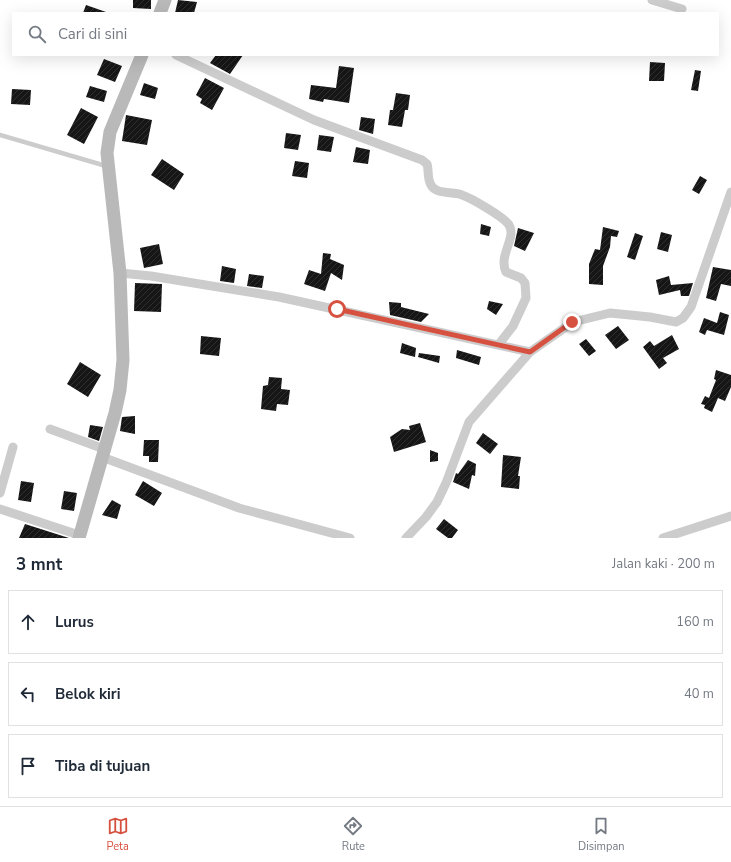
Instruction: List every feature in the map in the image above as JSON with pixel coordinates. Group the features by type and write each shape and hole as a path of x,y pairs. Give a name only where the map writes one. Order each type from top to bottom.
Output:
{"street":[{"path":"160,12 165,0"},
{"path":"652,0 682,9"},
{"path":"0,509 79,537 118,398 123,360 120,273 107,153 110,132 142,56"},
{"path":"178,56 314,120 422,160 427,164 430,184 437,190 462,194 486,207 508,224 511,229 511,236 503,266 506,272 521,278 525,282 526,298 513,326 499,344"},
{"path":"406,538 426,518 437,502 446,483 469,422 530,352 572,322 610,313 650,317 674,322 683,318 691,307 731,192"},
{"path":"120,273 150,276 279,297 530,352"},
{"path":"50,429 103,453 238,508 350,538"},
{"path":"0,493 13,447"},
{"path":"663,538 731,516"}],"lane":[{"path":"0,135 108,167"}],"building":[{"path":"133,0 151,0 151,9 133,8"},
{"path":"178,0 197,2 194,12 175,12"},
{"path":"86,5 106,12 83,12"},
{"path":"215,56 242,56 230,74 210,63"},
{"path":"104,59 122,66 115,82 97,75"},
{"path":"650,62 665,63 664,81 649,81"},
{"path":"339,66 354,68 349,103 324,99 323,102 309,99 311,85 336,88"},
{"path":"695,70 701,71 698,91 691,90"},
{"path":"205,78 224,88 212,110 200,103 202,99 196,95"},
{"path":"144,83 158,88 155,99 140,95"},
{"path":"90,86 107,91 104,102 86,97"},
{"path":"12,89 31,90 30,105 11,104"},
{"path":"396,93 410,95 408,110 405,110 402,127 388,125 390,110 393,110"},
{"path":"81,108 98,117 84,144 67,135"},
{"path":"126,115 152,120 147,145 122,141"},
{"path":"361,117 375,119 373,134 359,130"},
{"path":"286,133 301,135 298,150 284,148"},
{"path":"319,135 334,137 331,152 317,150"},
{"path":"356,147 370,150 368,164 353,162"},
{"path":"162,159 184,174 174,190 151,175"},
{"path":"295,161 309,163 307,178 292,176"},
{"path":"700,176 707,180 699,194 692,190"},
{"path":"481,224 491,227 489,236 480,234"},
{"path":"603,227 619,231 617,237 611,236 610,247 603,266 603,285 589,284 589,264 595,249 600,250"},
{"path":"518,228 534,233 525,251 514,246"},
{"path":"661,232 672,235 668,252 657,249"},
{"path":"635,233 643,236 635,260 627,257"},
{"path":"159,244 163,264 144,268 140,248"},
{"path":"323,253 331,254 330,259 344,265 342,280 331,273 325,291 304,284 309,270 321,274"},
{"path":"222,266 236,269 234,283 220,281"},
{"path":"713,267 731,270 731,286 721,284 716,301 706,298"},
{"path":"249,274 264,276 262,288 247,286"},
{"path":"669,276 671,285 693,283 689,296 681,296 680,290 659,295 656,280"},
{"path":"135,283 162,284 161,312 134,311"},
{"path":"489,301 503,304 496,315 487,309"},
{"path":"389,302 401,303 401,307 429,314 421,322 390,315"},
{"path":"720,312 729,315 724,335 707,330 705,335 699,332 704,318 717,323"},
{"path":"618,326 629,340 616,349 605,335"},
{"path":"672,335 679,349 663,358 667,363 659,369 643,347 650,341 654,346"},
{"path":"201,336 221,338 219,356 200,354"},
{"path":"586,339 596,351 589,356 579,344"},
{"path":"402,343 416,348 415,357 400,353"},
{"path":"457,350 481,357 479,365 456,358"},
{"path":"419,353 440,356 439,363 418,357"},
{"path":"80,362 101,375 88,397 67,384"},
{"path":"716,370 731,375 731,387 725,401 718,398 712,412 704,408 705,405 701,404 705,396 709,398 716,380 714,379"},
{"path":"269,377 282,378 281,389 290,390 288,405 277,404 276,411 261,409 263,386 268,385"},
{"path":"135,416 135,434 120,431 122,417"},
{"path":"420,423 426,442 394,452 390,437 402,429 410,430 409,426"},
{"path":"90,425 103,427 99,441 88,437"},
{"path":"483,433 498,444 490,454 476,443"},
{"path":"144,440 159,440 158,462 149,462 149,456 143,456"},
{"path":"430,450 438,453 438,461 430,462"},
{"path":"503,455 521,457 518,476 520,476 519,489 501,487"},
{"path":"468,460 476,464 475,476 472,475 469,489 453,482 456,473 458,474"},
{"path":"21,481 34,483 31,502 18,500"},
{"path":"143,481 162,493 154,506 135,495"},
{"path":"64,491 77,493 74,511 61,509"},
{"path":"112,500 121,505 117,519 102,515"},
{"path":"444,519 458,530 452,538 448,538 436,529"},
{"path":"25,524 69,538 19,538"}],"route":[{"path":"337,309 530,352 572,322"}]}
